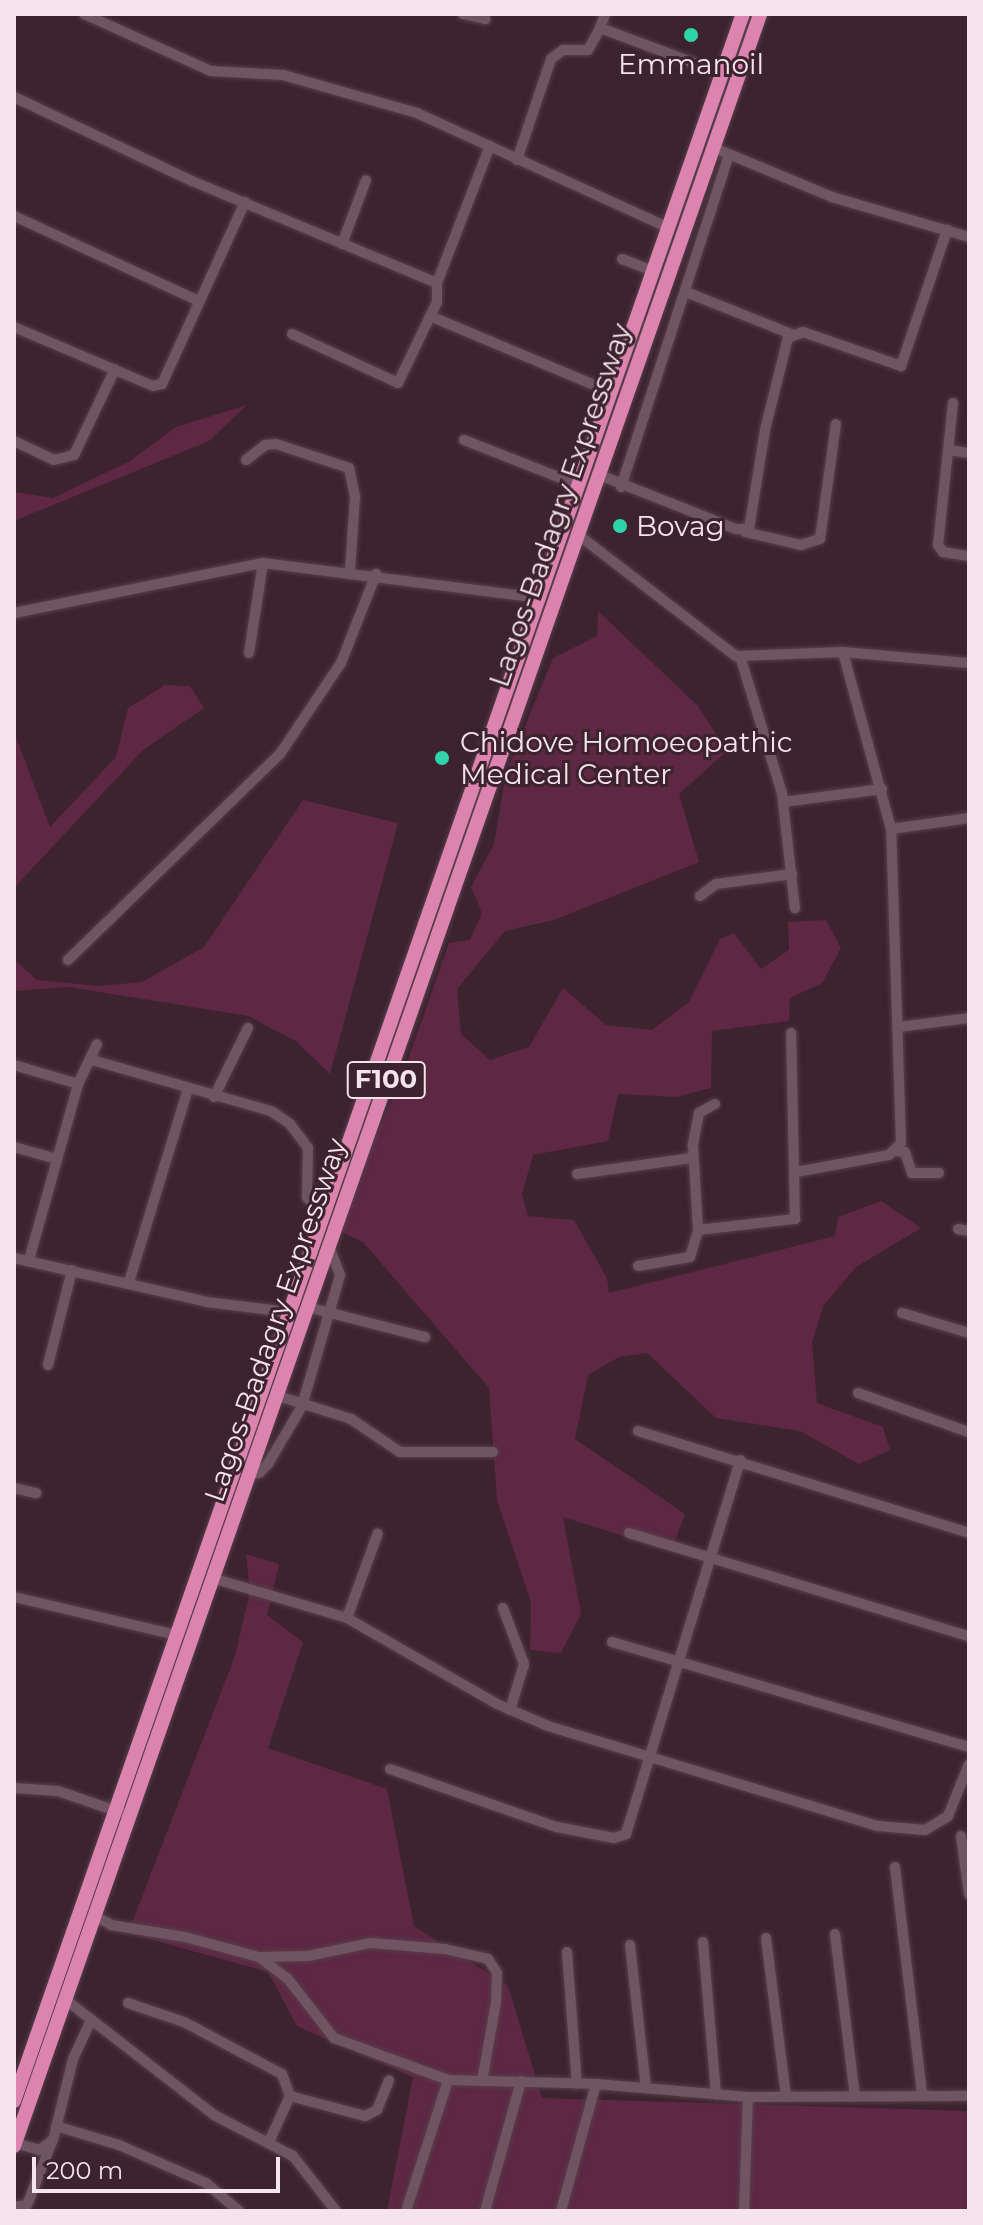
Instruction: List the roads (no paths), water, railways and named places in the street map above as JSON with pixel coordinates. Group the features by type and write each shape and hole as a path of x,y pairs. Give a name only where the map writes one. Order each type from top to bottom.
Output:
{"highway":[{"name":"Lagos-Badagry Expressway","path":"14,2101 212,1578 760,14"},
{"name":"Lagos-Badagry Expressway","path":"14,2144 95,1916 176,1635 740,21"},
{"path":"740,21 754,35"}],"street":[{"path":"84,14 211,71 258,72 308,81 417,113 669,228"},
{"path":"463,14 485,19"},
{"path":"517,160 551,59 563,50 588,50 605,14"},
{"path":"600,28 721,73"},
{"path":"14,97 245,202 437,283"},
{"path":"292,334 394,384 430,316 437,283 490,146"},
{"path":"712,147 728,158 832,197 969,237"},
{"path":"621,487 728,158"},
{"path":"342,244 366,180"},
{"path":"14,327 115,369 162,384 245,202"},
{"path":"14,216 199,301"},
{"path":"686,292 791,334 803,332 901,366 947,230"},
{"path":"622,259 653,271"},
{"path":"669,269 690,279"},
{"path":"430,316 611,392"},
{"path":"745,532 752,525 765,430 791,334"},
{"path":"14,441 54,460 74,455 115,369"},
{"path":"953,403 938,545 943,552 969,556"},
{"path":"597,474 621,487 745,532 801,545 820,539 836,424"},
{"path":"464,440 578,485"},
{"path":"246,460 265,445 276,444 349,468 355,497 350,571"},
{"path":"949,450 969,453"},
{"path":"576,533 740,656 783,802 795,908"},
{"path":"249,653 263,563"},
{"path":"14,613 263,563 376,574 539,598"},
{"path":"68,960 280,754 341,663 376,574"},
{"path":"740,656 843,652 969,663"},
{"path":"843,652 891,829 901,1143 895,1151"},
{"path":"783,802 882,789"},
{"path":"891,829 969,818"},
{"path":"700,896 716,884 792,874"},
{"path":"898,1027 969,1018"},
{"path":"214,1097 248,1028"},
{"path":"698,1230 791,1221 797,1214 791,1033"},
{"path":"29,1260 78,1084 97,1044"},
{"path":"92,1060 271,1111 302,1136 311,1159 307,1197 321,1216"},
{"path":"14,1065 78,1084"},
{"path":"129,1282 188,1089"},
{"path":"638,1266 690,1257 698,1230 692,1158 699,1113 715,1104"},
{"path":"14,1147 57,1159"},
{"path":"796,1172 895,1151 905,1152 912,1173 939,1173"},
{"path":"577,1174 692,1158"},
{"path":"249,1473 259,1473 268,1464 302,1406 312,1359 331,1315 340,1275 333,1247 327,1243"},
{"path":"14,1258 207,1302 287,1312"},
{"path":"48,1365 72,1270"},
{"path":"307,1307 425,1337"},
{"path":"902,1313 969,1333"},
{"path":"858,1393 969,1432"},
{"path":"275,1395 351,1419 400,1452 473,1448 493,1452"},
{"path":"638,1431 969,1533"},
{"path":"390,1769 557,1827 614,1838 626,1834 633,1821 740,1460"},
{"path":"14,1488 36,1493"},
{"path":"347,1618 378,1533"},
{"path":"629,1533 711,1561 969,1636"},
{"path":"212,1578 347,1618 510,1710 651,1758 878,1826 925,1830 948,1816 969,1764"},
{"path":"14,1597 176,1635"},
{"path":"503,1608 524,1664 510,1710"},
{"path":"612,1642 969,1747"},
{"path":"14,1788 58,1791 123,1813"},
{"path":"961,1836 969,1894"},
{"path":"895,1867 922,2095"},
{"path":"95,1916 111,1925 172,1934 259,1957 308,1956 370,1943 445,1949 488,1959 497,1973 496,2002 482,2081"},
{"path":"835,1934 855,2097"},
{"path":"766,1938 786,2097"},
{"path":"703,1942 716,2094"},
{"path":"630,1945 646,2088"},
{"path":"567,1952 577,2084"},
{"path":"259,1957 288,1979 334,2038 448,2080 596,2084 748,2097 969,2096"},
{"path":"66,2000 214,2115 293,2156 336,2211"},
{"path":"128,2003 184,2022 282,2074 290,2096 269,2142"},
{"path":"14,2207 27,2205 53,2140 73,2059 91,2020"},
{"path":"290,2096 365,2116 377,2110 389,2080"},
{"path":"406,2211 448,2080"},
{"path":"485,2211 521,2081"},
{"path":"561,2211 596,2084"},
{"path":"744,2211 748,2097"},
{"path":"56,2126 119,2145 206,2183 239,2211"},
{"path":"14,2144 40,2150 53,2140"}],"place":[{"name":"Emmanoil","path":"691,35"},
{"name":"Bovag","path":"620,526"},
{"name":"Chidove Homoeopathic Medical Center","path":"442,758"}]}
